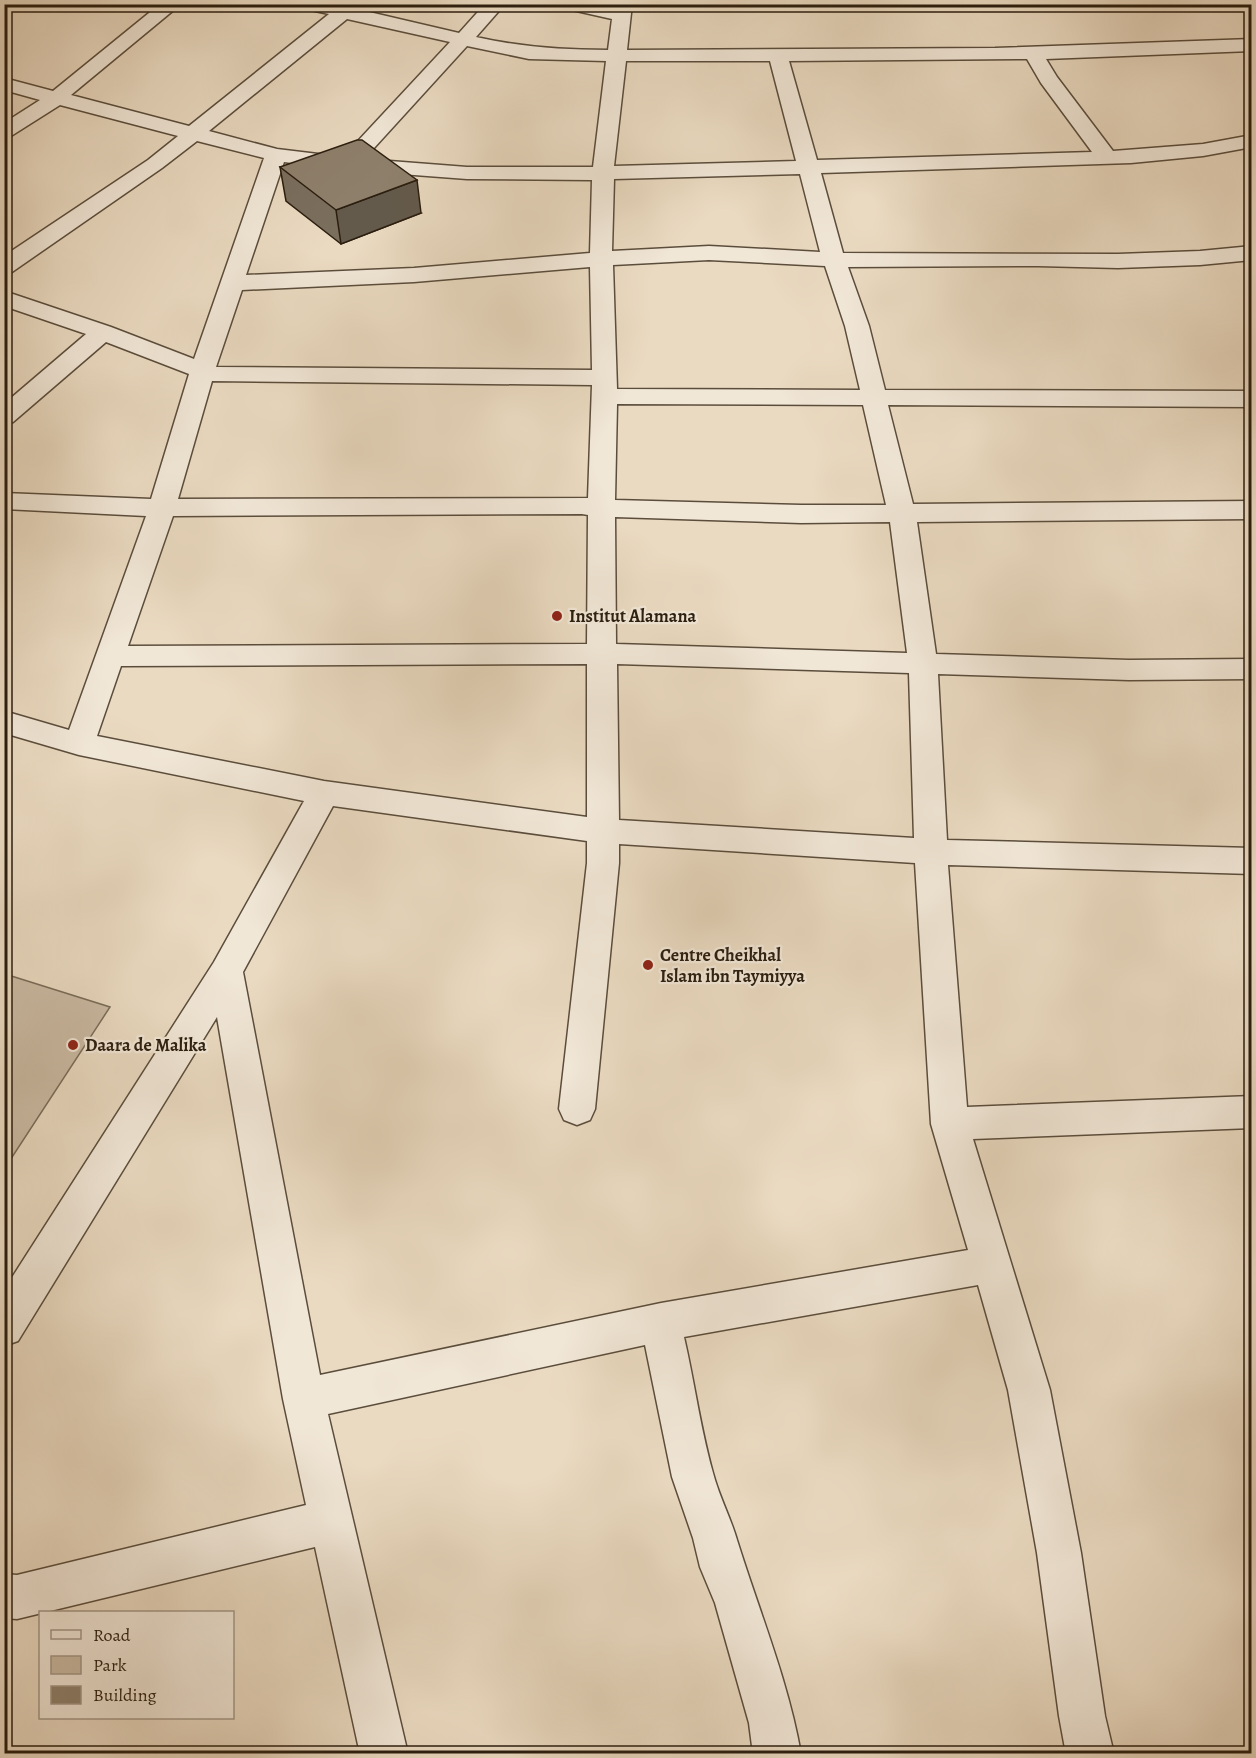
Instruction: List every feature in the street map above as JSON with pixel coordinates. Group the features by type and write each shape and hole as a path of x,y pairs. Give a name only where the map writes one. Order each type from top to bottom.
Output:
{"street":[{"path":"4,132 56,98 172,4"},
{"path":"308,4 529,53 617,55 1033,53 1251,45"},
{"path":"348,164 496,4"},
{"path":"570,4 622,10 603,172 601,259 604,387 601,507 604,654 603,863 577,1109"},
{"path":"4,267 104,201 194,134 344,12"},
{"path":"1033,53 1048,79 1107,157"},
{"path":"778,55 856,326 902,514 923,663 931,852 950,1124 1029,1390 1059,1553 1082,1716 1090,1754"},
{"path":"4,84 276,155 348,164 467,173 548,176 603,172 1107,157 1203,150 1251,141"},
{"path":"79,744 162,508 202,371 276,155"},
{"path":"232,283 414,275 601,259 709,253 868,262 1038,259 1118,261 1200,258 1251,253"},
{"path":"4,298 103,332 202,371 245,377 873,396 1251,399"},
{"path":"4,417 103,332"},
{"path":"4,501 53,505 162,508 601,507 713,513 902,514 1251,510"},
{"path":"110,656 604,654 1129,670 1251,669"},
{"path":"4,722 79,744 324,793 602,831 931,852 1251,861"},
{"path":"4,1327 226,972 324,793"},
{"path":"226,972 304,1398 384,1754"},
{"path":"950,1124 1251,1112"},
{"path":"304,1398 662,1322 991,1264"},
{"path":"662,1322 693,1477 715,1538 722,1568 737,1603 772,1723 777,1754"},
{"path":"4,1596 17,1597 331,1521"}],"green space":[{"path":"4,974 110,1007 5,1168"}],"building":[{"path":"362,140 417,180 336,210 280,167"}],"place":[{"name":"Institut Alamana","path":"557,616"},
{"name":"Centre Cheikhal Islam ibn Taymiyya","path":"648,965"},
{"name":"Daara de Malika","path":"73,1045"}]}
